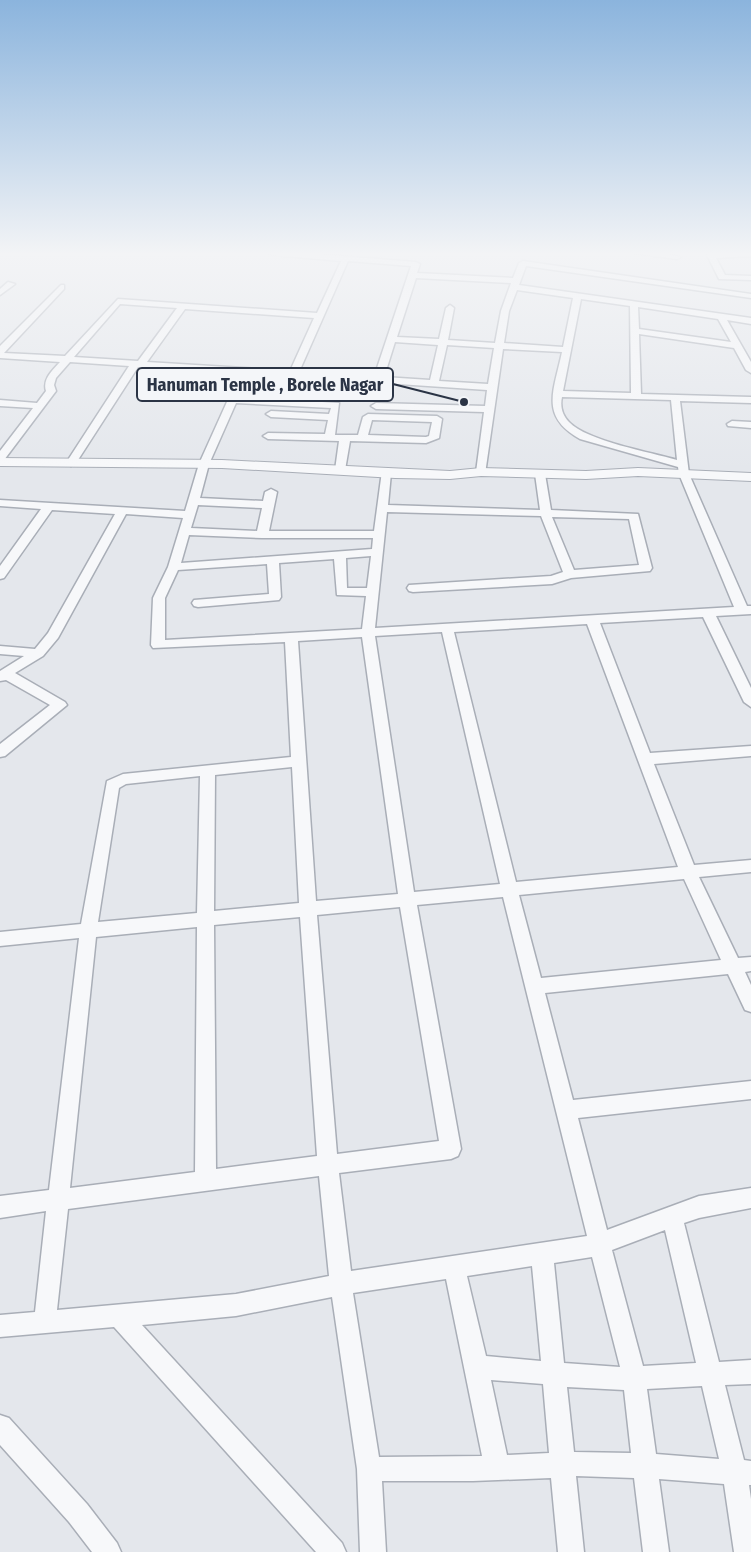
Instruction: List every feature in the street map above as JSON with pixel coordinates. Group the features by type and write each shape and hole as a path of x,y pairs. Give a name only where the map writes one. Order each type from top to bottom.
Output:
{"street":[{"path":"0,351 24,325"},
{"path":"0,458 51,391 49,385 52,377 96,325"},
{"path":"71,462 138,365 168,325"},
{"path":"294,374 315,325"},
{"path":"378,380 395,325"},
{"path":"434,384 446,325"},
{"path":"481,472 492,387 503,325"},
{"path":"573,325 560,394 556,404 557,412 570,430 683,469 751,478"},
{"path":"634,325 636,395"},
{"path":"726,325 750,366"},
{"path":"634,330 738,346"},
{"path":"390,339 568,350"},
{"path":"0,355 492,387"},
{"path":"246,371 204,464 174,567 159,598 158,645 746,610 683,469 675,396"},
{"path":"560,394 675,396 751,400"},
{"path":"233,400 336,405 329,438"},
{"path":"0,403 39,406"},
{"path":"376,406 489,409"},
{"path":"271,414 333,417"},
{"path":"268,436 426,440 434,438 437,419 368,417 362,438"},
{"path":"732,424 751,425"},
{"path":"340,470 345,438"},
{"path":"0,462 204,464 450,475 481,472 586,475 683,469"},
{"path":"0,1207 451,1149 407,900 368,633 386,473"},
{"path":"540,474 546,515 570,574"},
{"path":"262,535 271,492"},
{"path":"193,501 268,505"},
{"path":"0,503 189,515"},
{"path":"0,575 6,559 49,506"},
{"path":"382,508 546,515 634,516 646,568 570,574 552,580 414,588"},
{"path":"0,752 60,705 3,675 38,652 52,635 73,602 122,511"},
{"path":"184,531 262,535 379,535"},
{"path":"174,567 377,552"},
{"path":"340,556 341,592 373,592"},
{"path":"198,603 275,597 273,560"},
{"path":"708,613 751,702"},
{"path":"592,620 688,871 751,1004"},
{"path":"447,628 533,986 634,1378 647,1466 656,1552"},
{"path":"291,637 308,910 328,1165 341,1284 369,1469 373,1552"},
{"path":"0,650 38,652"},
{"path":"645,759 751,751"},
{"path":"45,1320 88,931 112,785 122,779 299,762"},
{"path":"206,1180 202,1080 208,920 208,771"},
{"path":"1,944 88,931 751,866"},
{"path":"533,986 751,964"},
{"path":"565,1110 751,1090"},
{"path":"0,1326 45,1320 236,1305 341,1284 599,1244 699,1207 750,1200"},
{"path":"672,1217 710,1374 742,1472 747,1552"},
{"path":"542,1253 571,1552"},
{"path":"454,1266 477,1367 496,1468"},
{"path":"118,1315 332,1552"},
{"path":"477,1367 614,1378 751,1372"},
{"path":"0,1427 78,1513 108,1552"},
{"path":"369,1469 496,1468 597,1463 742,1472"}],"place":[{"name":"Hanuman Temple , Borele Nagar","path":"464,402"}]}
